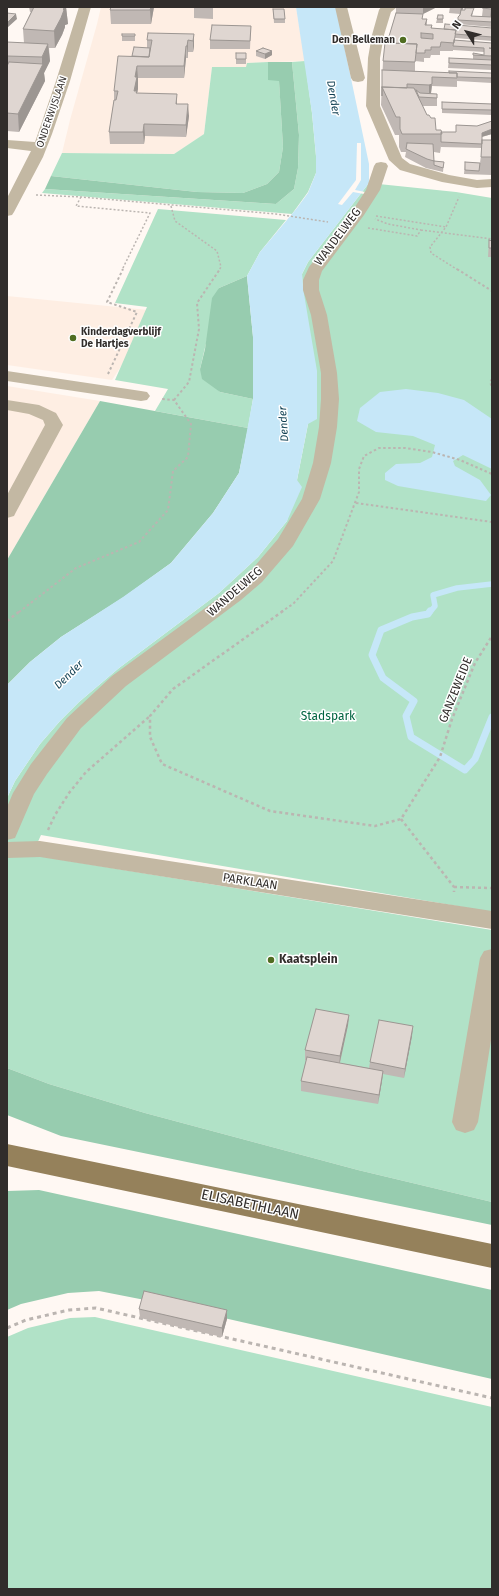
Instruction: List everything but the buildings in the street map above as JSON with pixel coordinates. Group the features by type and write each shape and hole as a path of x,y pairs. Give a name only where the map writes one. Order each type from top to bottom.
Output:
{"main road":[{"name":"ELISABETHLAAN","path":"7,1155 492,1256"}],"street":[{"name":"ONDERWIJSLAAN","path":"7,212 39,147 63,81 85,7"},
{"path":"341,7 358,78"},
{"path":"385,8 374,58 373,106 396,160 405,167 428,175 477,184 492,183"},
{"path":"7,144 39,147"},
{"name":"WANDELWEG","path":"7,832 24,793 39,769 74,723 119,681 223,605 255,578 286,542 311,499 322,464 328,427 330,399 329,372 319,315 311,290 311,280 314,270 358,212 376,184 381,166"},
{"path":"7,376 141,396"},
{"path":"7,405 33,409 50,417 54,425 7,512"},
{"name":"PARKLAAN","path":"7,850 40,849 492,920"},
{"path":"465,1122 492,958"}],"path":[{"path":"465,182 446,227 430,247 431,253 492,291"},
{"path":"16,194 81,197 276,214"},
{"path":"81,197 76,206 150,213 107,302 137,312 106,378 94,389"},
{"path":"171,206 175,221 217,251 222,267 197,303 199,329 189,382 174,400"},
{"path":"358,212 379,217 446,227"},
{"path":"358,212 388,224 492,240"},
{"path":"417,236 421,230"},
{"path":"492,379 490,382 492,387"},
{"path":"7,621 76,568 139,542 168,510 173,471 188,457 191,424 174,400 141,396"},
{"path":"40,849 55,815 69,793 86,772 150,716 172,689 293,604 310,588 333,561 356,503 359,492 359,469 364,456 379,448 405,448 432,452 460,460 492,474"},
{"path":"356,503 492,522"},
{"name":"GANZEWEIDE","path":"400,819 441,756 452,719 475,663 492,636"},
{"path":"150,716 150,737 162,764 226,793 270,811 325,820 375,826 400,819 454,887 452,913"},
{"path":"454,887 491,888"},
{"path":"7,1328 26,1320 69,1310 96,1308 492,1398"}],"shaded area":[{"path":"101,7 296,7 305,61 247,63 247,67 212,67 204,134 174,154 62,153"},
{"name":"Kinderdagverblijf De Hartjes","path":"7,296 158,311 112,380 7,365"},
{"path":"7,386 100,401 7,560"}],"green space":[{"path":"305,61 312,113 316,173 308,192 292,214 42,193 45,189 276,204 294,189 298,168 299,135 292,62"},
{"path":"268,62 268,79 279,80 283,147 279,172 267,184 243,193 197,192 51,176 62,153 174,154 204,134 212,67 246,67 247,63"},
{"path":"268,62 292,62 299,135 298,168 294,189 276,204 45,189 51,176 197,192 243,193 267,184 279,172 283,147 279,81 268,80"},
{"name":"Stadspark","path":"369,183 456,192 492,198 492,912 41,835 32,855 492,930 492,1202 358,1170 145,1113 49,1084 7,1068 7,798 15,781 40,744 79,702 119,668 219,593 258,557 287,521 308,424 302,274 308,262"},
{"path":"158,209 286,220 260,252 247,276 219,288 200,369 220,392 253,399 248,428 155,411 168,389 115,380 147,307 115,303"},
{"path":"247,276 253,337 253,399 220,392 202,379 200,369 205,349 212,298 219,288"},
{"path":"100,401 248,428 239,473 213,513 171,563 124,597 61,637 30,662 7,685 7,560"},
{"path":"7,1068 49,1084 145,1113 358,1170 492,1202 492,1225 61,1136 7,1115"},
{"path":"39,1190 492,1290 492,1379 145,1300 99,1291 68,1293 21,1304 7,1310 7,1191"},
{"path":"95,1317 492,1407 492,1589 7,1589 7,1337 28,1328 70,1318"}],"water":[{"name":"Dender","path":"296,7 336,7 369,164 369,183 308,262 302,274 317,371 317,419 308,424 297,480 302,487 287,521 258,557 219,593 119,668 79,702 40,744 15,781 7,798 7,685 30,662 61,637 123,597 171,563 213,513 239,473 253,399 253,337 247,276 260,252 308,193 316,173 312,113"},
{"path":"406,389 438,393 464,400 492,419 492,469 463,455 453,461 455,466 480,480 491,495 486,501 398,486 385,480 385,473 396,464 420,463 432,457 435,445 413,436 376,432 357,421 360,408 380,392"}],"pier":[{"path":"357,143 361,143 361,180 355,190 365,192 364,194 353,192 342,205 338,204 356,180"}],"waterway":[{"path":"430,612 435,606 433,595 457,588 492,584"},
{"path":"430,611 428,614 412,617 381,630 372,655 383,678 414,701 406,716 411,737 465,770 475,759 492,717"}],"place":[{"name":"Den Belleman","path":"403,40"},
{"name":"Kinderdagverblijf De Hartjes","path":"73,338"},
{"name":"Kaatsplein","path":"271,960"}]}
